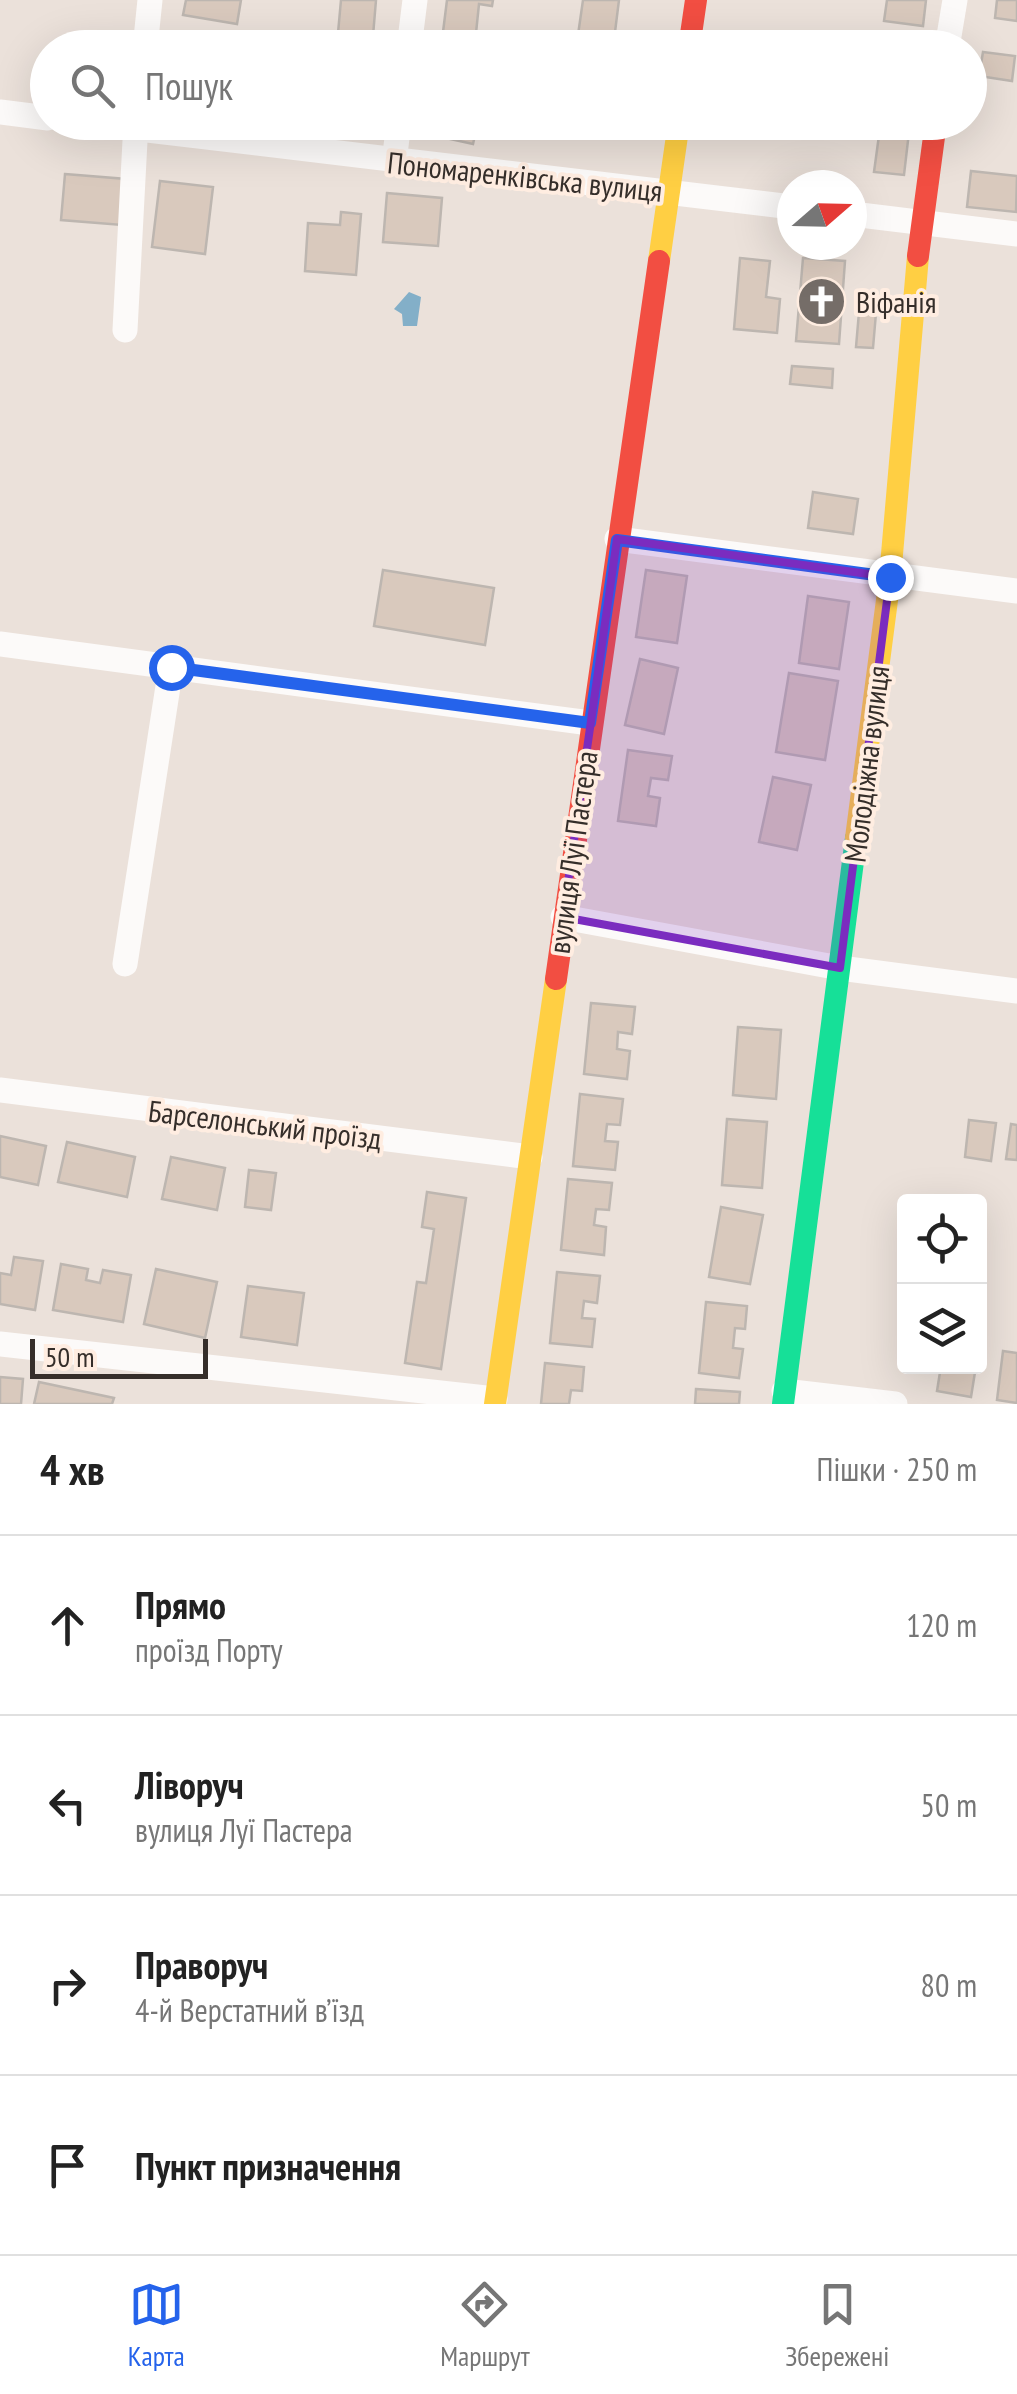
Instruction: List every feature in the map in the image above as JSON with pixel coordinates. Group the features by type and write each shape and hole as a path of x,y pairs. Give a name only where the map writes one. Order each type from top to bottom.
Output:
{"street":[{"path":"146,30 150,0"},
{"path":"411,30 415,0"},
{"path":"692,30 696,0"},
{"path":"951,30 955,0"},
{"path":"0,112 30,116"},
{"path":"125,330 135,140"},
{"name":"Пономаренківська вулиця","path":"236,140 777,205"},
{"path":"394,162 397,140"},
{"name":"вулиця Луї Пастера","path":"495,1402 676,140"},
{"name":"Молодіжна вулиця","path":"784,1398 890,577 920,222 933,140"},
{"path":"867,216 1017,234"},
{"path":"617,540 1017,591"},
{"path":"0,644 590,723"},
{"path":"125,964 171,667"},
{"path":"563,916 840,968 1017,991"},
{"name":"Барселонський проїзд","path":"0,1090 530,1157"},
{"path":"0,1344 495,1402"},
{"path":"784,1398 896,1404"}],"highlighted area":[{"path":"617,539 890,577 840,968 563,917"}],"water":[{"path":"409,292 421,297 417,326 403,326 402,314 394,309"}],"building":[{"path":"186,0 241,0 237,24 183,15"},
{"path":"341,0 376,0 374,30 338,30"},
{"path":"447,0 493,0 492,6 479,4 476,30 443,30"},
{"path":"583,0 619,0 615,30 579,30"},
{"path":"887,0 926,0 923,26 884,21"},
{"path":"997,0 1017,0 1017,21 995,18"},
{"path":"987,52 1015,56 1012,81 987,77"},
{"path":"878,140 908,140 904,175 874,172"},
{"path":"971,171 1017,176 1016,212 967,207"},
{"path":"65,174 126,179 122,225 61,220"},
{"path":"160,181 213,187 205,254 152,247"},
{"path":"387,193 442,198 438,246 383,242"},
{"path":"341,212 361,214 356,275 305,271 308,223 340,225"},
{"path":"740,258 770,261 766,297 780,299 777,333 734,329"},
{"name":"Віфанія","path":"803,260 845,261 839,344 796,341"},
{"path":"859,312 876,313 873,348 856,347"},
{"path":"792,366 833,369 832,388 790,384"},
{"path":"813,492 858,499 853,534 808,528"},
{"path":"383,570 494,588 485,645 374,626"},
{"path":"646,570 687,576 677,643 636,637"},
{"path":"808,596 849,602 839,669 799,663"},
{"path":"640,659 678,668 664,734 625,725"},
{"path":"789,673 838,681 825,760 776,752"},
{"path":"628,750 672,756 668,780 651,778 648,796 660,798 656,826 618,821"},
{"path":"773,777 811,785 797,850 759,842"},
{"path":"591,1003 635,1007 632,1034 618,1032 617,1049 630,1051 627,1079 584,1074"},
{"path":"738,1027 781,1030 776,1099 733,1095"},
{"path":"580,1094 623,1099 620,1125 607,1124 605,1141 618,1142 615,1170 573,1166"},
{"path":"727,1119 767,1122 762,1188 722,1185"},
{"path":"969,1120 996,1123 991,1161 965,1157"},
{"path":"1011,1124 1017,1125 1017,1160 1006,1159"},
{"path":"0,1136 46,1146 38,1185 0,1177"},
{"path":"67,1142 135,1157 127,1197 58,1182"},
{"path":"171,1157 225,1168 217,1210 162,1199"},
{"path":"249,1170 276,1173 271,1210 245,1207"},
{"path":"568,1179 612,1183 609,1210 596,1209 594,1225 606,1227 604,1255 561,1250"},
{"path":"427,1192 466,1198 441,1369 405,1363 417,1282 426,1283 434,1229 422,1227"},
{"path":"721,1207 763,1215 750,1284 709,1277"},
{"path":"14,1257 43,1261 35,1310 0,1304 0,1273 11,1275"},
{"path":"61,1264 88,1269 86,1280 100,1283 103,1270 131,1275 123,1322 53,1310"},
{"path":"156,1269 217,1282 205,1338 144,1324"},
{"path":"557,1272 600,1276 597,1303 584,1301 582,1318 595,1319 592,1347 550,1343"},
{"path":"248,1286 304,1293 297,1345 241,1337"},
{"path":"706,1302 747,1306 745,1329 735,1328 733,1348 743,1349 739,1378 699,1373"},
{"path":"1003,1351 1017,1353 1017,1403 997,1400"},
{"path":"545,1363 584,1367 582,1391 571,1390 569,1404 541,1404"},
{"path":"940,1374 975,1374 971,1397 937,1391"},
{"path":"0,1377 23,1379 21,1404 0,1404"},
{"path":"39,1382 114,1398 112,1404 34,1404"},
{"path":"696,1389 740,1392 739,1404 695,1404"}],"traffic: fast":[{"path":"783,1404 856,838"}],"traffic: slow":[{"path":"659,261 676,140"},
{"path":"856,838 890,577 918,256"},
{"path":"495,1404 556,979"}],"traffic: jam":[{"path":"692,30 696,0"},
{"path":"918,256 934,140"},
{"path":"556,979 659,261"}],"place":[{"name":"Віфанія","path":"821,301"}],"route":[{"path":"171,667 590,723 617,540 890,577"}]}
